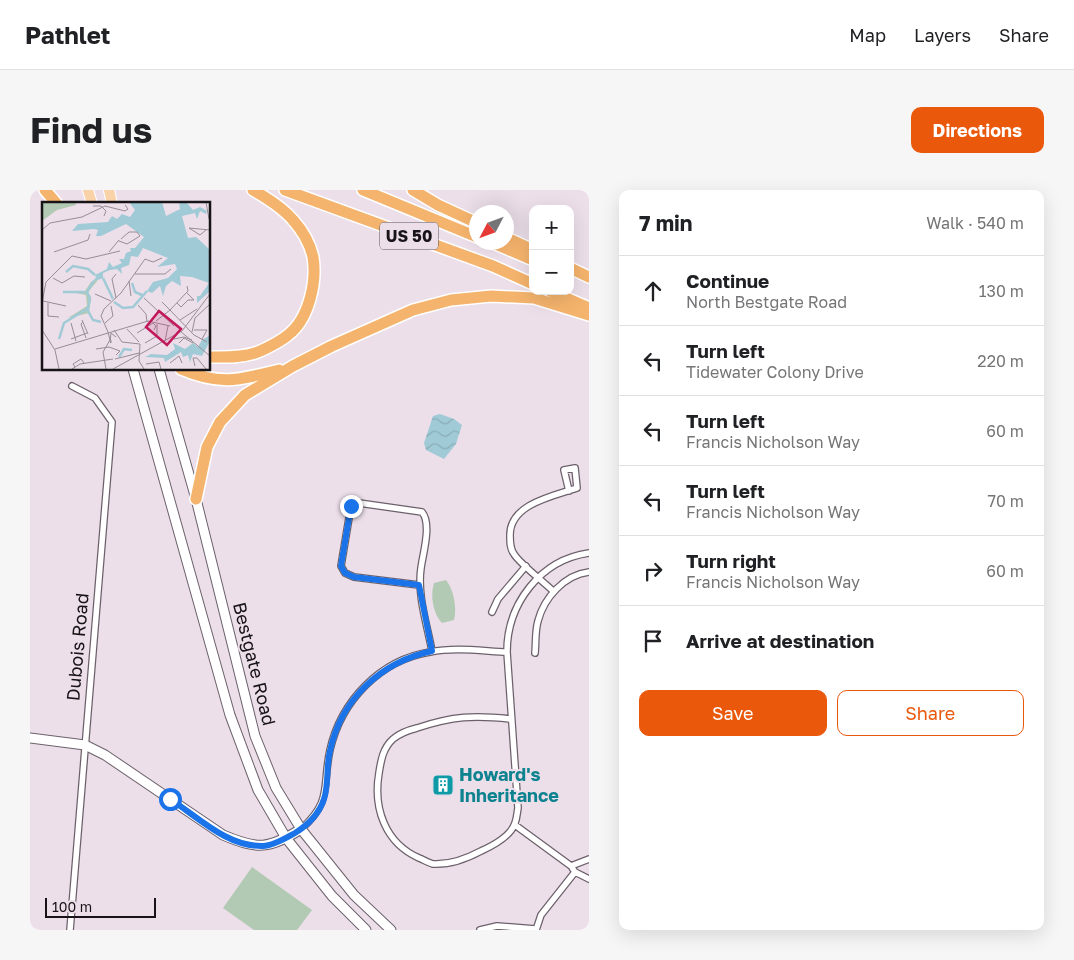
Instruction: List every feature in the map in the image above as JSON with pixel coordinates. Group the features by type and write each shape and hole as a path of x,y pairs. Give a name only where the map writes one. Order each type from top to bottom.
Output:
{"highway":[{"path":"45,190 55,202"},
{"path":"210,357 231,358 255,354 289,334 302,319 308,304 313,283 313,257 306,238 293,219 267,198 253,190"},
{"name":"US 50","path":"285,190 493,266 529,282"},
{"name":"US 50","path":"363,190 469,234"},
{"path":"413,190 438,205 469,220"},
{"path":"514,242 529,248"},
{"path":"510,250 529,258"},
{"path":"574,270 589,278"},
{"path":"574,277 589,283"},
{"path":"559,295 589,308"},
{"path":"196,500 207,447 220,422 245,395 293,366 332,346 413,310 451,300 491,296 534,298 589,315"},
{"path":"183,370 200,377 226,381 293,366"}],"main road":[{"name":"Bestgate Road","path":"133,370 230,715 258,790 286,838 332,896 366,930"},
{"name":"Bestgate Road","path":"159,370 196,500 254,736 276,788 301,830 354,895 391,930"},
{"path":"30,738 85,745 105,755 223,836 244,844 265,846 301,830"}],"street":[{"name":"Dubois Road","path":"70,930 112,422 95,398 72,386"},
{"path":"553,591 514,555 510,543 510,527 514,519 524,508 569,491"},
{"path":"419,585 354,577 345,573 341,566 351,506 359,503 422,512 426,517 427,528 419,585 432,651"},
{"path":"511,719 468,716 447,719 403,732 394,738 382,754 377,786 377,804 385,827 395,842 410,854 432,864 462,860 488,848 507,834 515,825 518,808 507,652 507,639 514,612 533,582 551,567 565,560 589,553"},
{"path":"492,612 498,599 526,566"},
{"path":"535,653 537,623 542,608 553,591 568,579 589,572"},
{"path":"301,830 316,816 324,799 330,750 344,713 366,684 389,667 416,655 432,651 507,652"},
{"path":"515,825 571,866 575,872 589,879"},
{"path":"571,866 589,859"},
{"path":"480,930 496,926 536,930 541,915 575,872"}],"green space":[{"path":"446,580 453,594 455,615 454,620 442,623 434,609 432,593 434,583"},
{"path":"252,867 312,910 297,930 254,930 223,908"}],"water":[{"path":"440,414 454,419 462,425 456,444 444,459 426,450 424,443 433,416"}],"place":[{"name":"Howard's Inheritance","path":"443,785"}],"route":[{"path":"170,799 223,836 244,844 265,846 301,830 316,816 324,799 330,750 336,729 352,701 366,684 389,667 416,655 432,651 419,585 354,577 345,573 341,566 351,506"}]}
